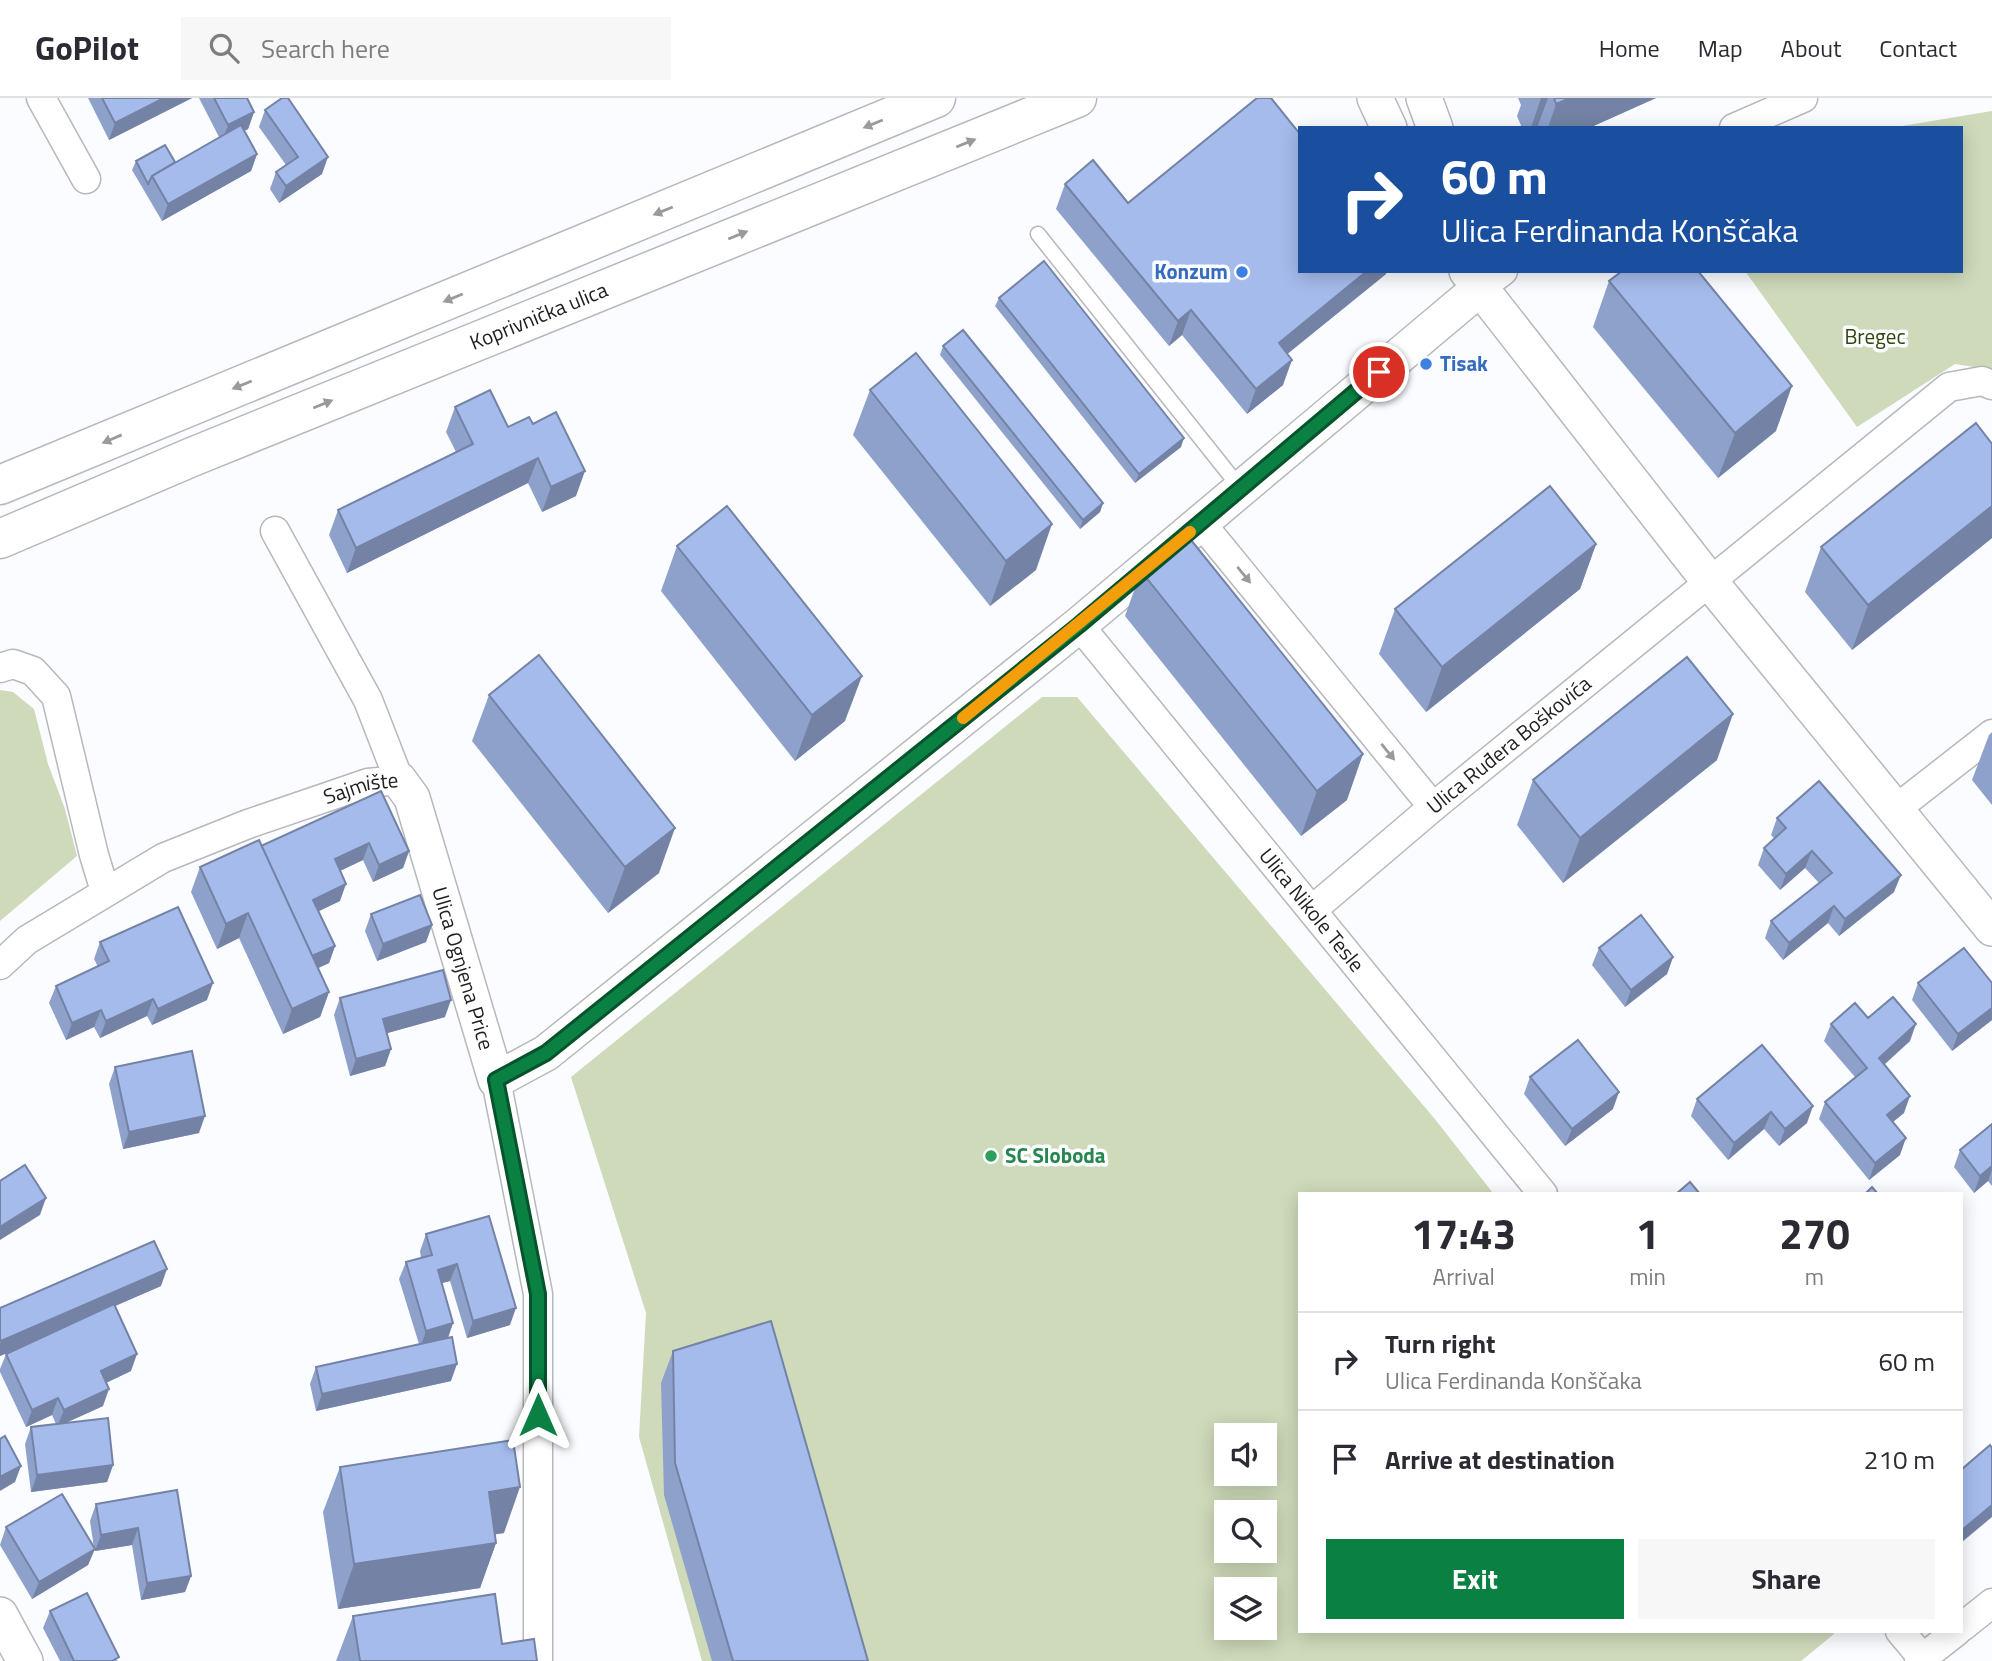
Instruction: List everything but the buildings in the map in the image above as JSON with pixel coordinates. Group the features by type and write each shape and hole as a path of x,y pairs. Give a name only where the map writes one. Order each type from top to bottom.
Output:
{"main road":[{"path":"9,482 936,98"},
{"name":"Koprivnička ulica","path":"0,539 192,457 1077,98"}],"street":[{"path":"41,98 86,179"},
{"path":"1376,98 1388,126"},
{"path":"1424,98 1434,126"},
{"path":"1739,126 1803,98"},
{"path":"496,1080 546,1053 1079,625 1241,489 1482,276 1710,582 1992,928"},
{"name":"Ulica Ruđera Boškovića","path":"1312,910 1433,807 1949,387 1982,381 1992,385"},
{"path":"1201,523 1433,807"},
{"name":"Sajmište","path":"0,965 27,940 163,858 248,824 368,783 399,780 368,700 275,531"},
{"name":"Ulica Nikole Tesle","path":"1079,625 1541,1192"},
{"path":"0,668 13,664 33,671 56,696 105,891"},
{"path":"1896,809 1992,734"},
{"name":"Ulica Ognjena Price","path":"399,780 412,798 496,1080 538,1294 538,1661"},
{"path":"1963,1626 1992,1603"},
{"path":"0,1615 25,1661"},
{"path":"1902,1633 1922,1660 1955,1633"}],"lane":[{"path":"1038,234 1241,489"}],"green space":[{"name":"Bregec","path":"1992,111 1992,370 1955,364 1857,427 1746,273 1963,273 1963,126 1902,126"},
{"path":"0,690 13,692 34,709 77,856 0,921"},
{"name":"SC Sloboda","path":"1042,697 1077,697 1434,1118 1492,1192 1298,1192 1298,1633 1834,1634 1801,1661 702,1661 639,1437 646,1313 571,1077"}],"slow traffic":[{"path":"963,718 1190,532"}],"place":[{"name":"Konzum","path":"1242,272"},
{"name":"Tisak","path":"1426,364"},
{"name":"SC Sloboda","path":"991,1156"}],"route":[{"path":"538,1415 538,1294 496,1080 546,1053 1079,625 1379,372"}]}
